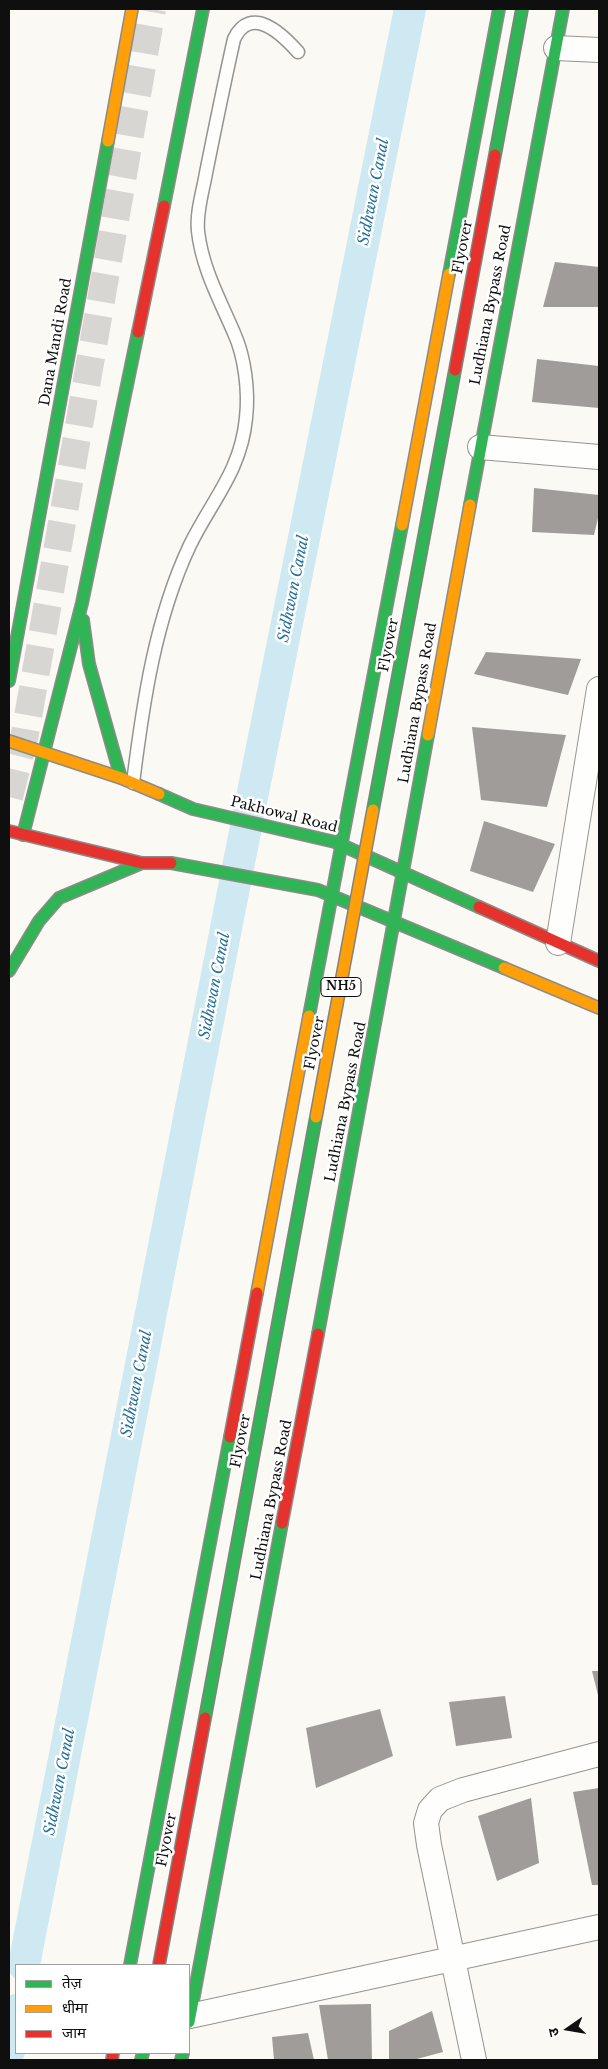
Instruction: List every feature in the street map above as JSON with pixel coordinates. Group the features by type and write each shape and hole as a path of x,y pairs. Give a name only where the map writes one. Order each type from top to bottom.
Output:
{"main road":[{"name":"Dana Mandi Road","path":"9,681 132,9"},
{"path":"23,835 82,603 198,43 203,9"},
{"path":"130,1964 339,844 500,9"},
{"name":"Flyover","path":"159,1964 522,9"},
{"name":"Ludhiana Bypass Road","path":"190,2014 395,921 480,447 563,9"},
{"path":"18,569 36,538"},
{"path":"82,603 89,664 121,778"},
{"name":"Pakhowal Road","path":"9,741 121,778 193,809 339,844 599,961"},
{"path":"9,831 142,863 180,864 318,890 599,1008"},
{"path":"9,971 30,936 59,898 142,863"}],"street":[{"path":"556,48 599,50"},
{"path":"480,447 599,457"},
{"path":"558,943 599,689"},
{"path":"474,2060 429,1846 426,1823 430,1810 440,1799 463,1790 599,1754"},
{"path":"190,2019 599,1927"}],"lane":[{"path":"133,783 140,724 154,654 168,603 190,545 225,488 238,455 246,417 244,374 235,335 207,270 198,229 202,198 234,39 237,33 247,25 262,24 272,27 286,38 298,52"}],"building":[{"path":"555,262 599,267 599,307 543,307"},
{"path":"537,359 599,366 599,408 532,402"},
{"path":"534,488 599,495 599,514 594,535 532,532"},
{"path":"486,652 581,659 568,695 474,674"},
{"path":"472,727 566,735 547,807 481,800"},
{"path":"484,821 555,844 533,892 470,871"},
{"path":"592,1671 599,1671 599,1699"},
{"path":"505,1696 512,1738 456,1746 449,1702"},
{"path":"380,1709 393,1756 316,1788 306,1728"},
{"path":"599,1788 599,1885 592,1885 573,1792"},
{"path":"531,1798 539,1863 497,1881 478,1816"},
{"path":"371,2004 372,2060 328,2060 319,2005"},
{"path":"432,2011 443,2052 413,2060 389,2060 389,2031"},
{"path":"308,2033 314,2060 274,2060 272,2037"}],"waterway":[{"name":"Sidhwan Canal","path":"24,1964 237,872 410,9"},
{"name":"Sidhwan Canal","path":"9,2051 15,2016"}],"tunnel":[{"path":"9,797 25,734 152,9"}],"traffic: fast":[{"path":"164,206 203,9"},
{"path":"449,274 499,9"},
{"path":"495,155 522,9"},
{"path":"470,505 563,9"},
{"path":"9,681 108,141"},
{"path":"23,835 82,603 138,332"},
{"path":"373,810 455,370"},
{"path":"309,1016 402,525"},
{"path":"83,620 89,664 121,778"},
{"path":"318,1334 428,735"},
{"path":"159,794 193,809 335,842 479,907"},
{"path":"9,971 39,921 59,898 142,863"},
{"path":"171,863 318,890 504,968"},
{"path":"205,1718 316,1117"},
{"path":"130,1964 230,1437"},
{"path":"190,2017 282,1523"},
{"path":"141,2060 143,2054"},
{"path":"181,2060 183,2054"}],"traffic: slow":[{"path":"108,141 132,9"},
{"path":"402,525 449,274"},
{"path":"428,735 470,505"},
{"path":"9,741 121,778 159,794"},
{"path":"316,1117 373,810"},
{"path":"504,968 599,1008"},
{"path":"257,1293 309,1016"}],"traffic: jam":[{"path":"455,370 495,155"},
{"path":"138,332 164,206"},
{"path":"9,831 142,863 171,863"},
{"path":"479,907 599,961"},
{"path":"230,1437 257,1293"},
{"path":"282,1523 318,1334"},
{"path":"159,1964 205,1718"},
{"path":"112,2060 113,2054"}]}
